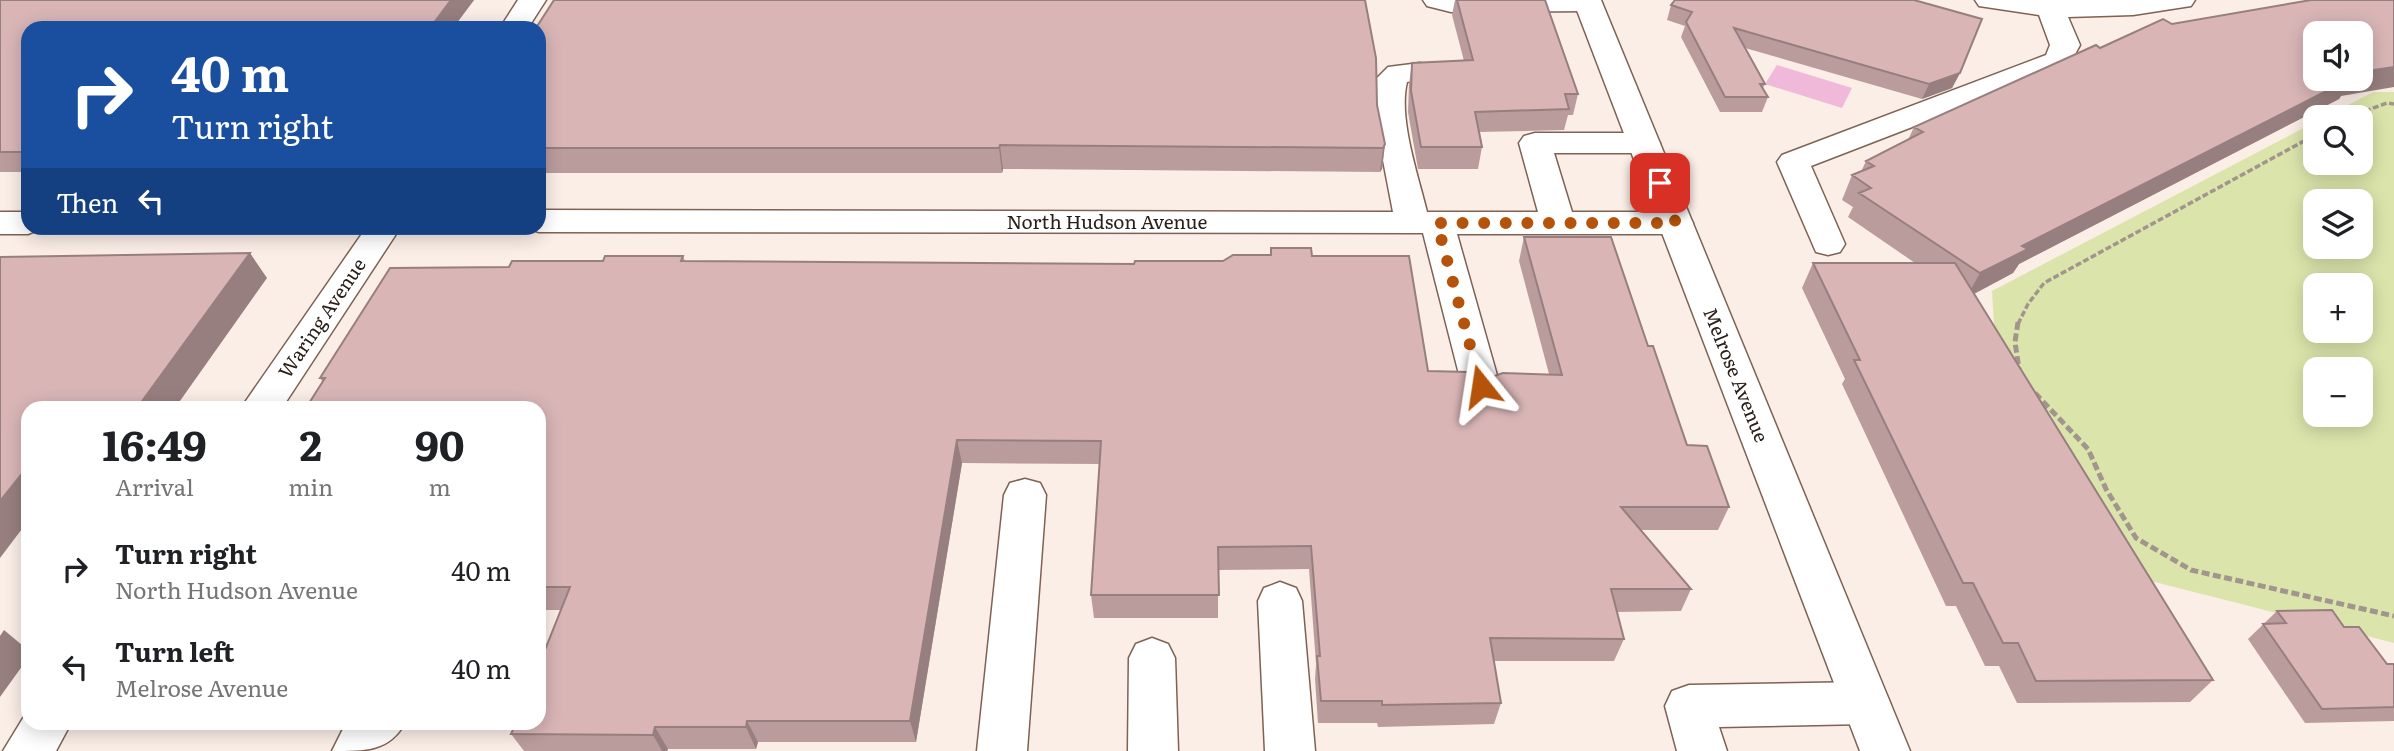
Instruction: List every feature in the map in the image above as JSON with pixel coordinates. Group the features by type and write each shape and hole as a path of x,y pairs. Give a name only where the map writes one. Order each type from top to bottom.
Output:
{"street":[{"path":"518,21 532,0"},
{"path":"1437,0 1451,4 1587,2"},
{"path":"1989,0 2050,8 2140,7 2181,0"},
{"name":"Melrose Avenue","path":"1587,2 1885,751"},
{"path":"1828,244 1793,162 2058,61 2066,45 2050,8"},
{"path":"1420,72 1399,73 1391,79 1389,90 1397,148 1481,386"},
{"path":"1558,223 1535,143 1644,143"},
{"name":"North Hudson Avenue","path":"546,221 1676,223"},
{"path":"0,223 21,223"},
{"name":"Waring Avenue","path":"266,401 378,235"},
{"path":"1002,751 1025,495"},
{"path":"1280,601 1290,751"},
{"path":"1152,658 1153,751"},
{"path":"1702,751 1689,706 1866,703"},
{"path":"28,751 42,730"},
{"path":"357,751 365,735 372,730"}],"path":[{"path":"2373,108 2387,103 2394,104"},
{"path":"2021,378 2014,348 2018,316 2044,283 2303,142"},
{"path":"2029,387 2088,449 2106,489 2136,538 2190,570 2394,616"}],"green space":[{"path":"2373,92 2394,92 2394,643 2135,577 1997,373 1992,291 2303,128 2303,175 2373,175 2373,105 2348,105"}],"shaded area":[{"path":"1777,65 1852,88 1842,108 1765,84"}],"building":[{"path":"0,0 451,0 435,21 21,21 21,152 0,152"},
{"path":"554,0 1365,0 1376,58 1377,105 1385,144 1383,148 1000,145 999,148 546,148 546,21 540,21"},
{"path":"1457,0 1545,0 1578,94 1565,94 1569,109 1475,112 1482,147 1421,147 1411,91 1412,63 1473,60"},
{"path":"1675,0 1914,0 1982,19 1960,73 1929,84 1734,28 1765,84 1760,84 1768,97 1725,97 1686,22 1692,12 1671,5"},
{"path":"2311,0 2394,0 2394,67 2373,70 2373,21 2303,21 2303,91 2326,91 2022,246 2028,249 1980,273 1859,193 1871,188 1852,175 1874,166 1866,161 1923,132 1914,127 2096,45 2100,48 2163,19 2172,24"},
{"path":"1524,237 1611,237 1648,346 1653,346 1687,445 1707,446 1729,507 1621,507 1691,589 1611,589 1624,639 1490,638 1501,703 1382,705 1382,701 1321,701 1311,546 1218,547 1219,595 1091,595 1101,441 957,440 910,721 747,721 746,727 655,727 653,735 511,734 513,730 546,730 546,647 570,587 546,587 546,401 310,401 325,378 320,378 390,268 509,267 512,261 603,261 605,256 683,256 681,261 1134,264 1135,261 1223,261 1233,255 1271,255 1271,248 1311,248 1312,256 1409,256 1428,371 1469,372 1486,379 1503,373 1562,375"},
{"path":"250,253 142,401 21,401 21,475 0,501 0,257"},
{"path":"1813,263 1955,263 2213,680 2036,681 2018,643 2003,643 1973,583 1963,583 1854,360 1860,360"},
{"path":"2332,610 2344,627 2359,627 2387,664 2394,664 2394,707 2322,709 2263,624 2286,623 2277,611"}],"route":[{"path":"1481,386 1437,223 1676,223 1660,183"}]}
